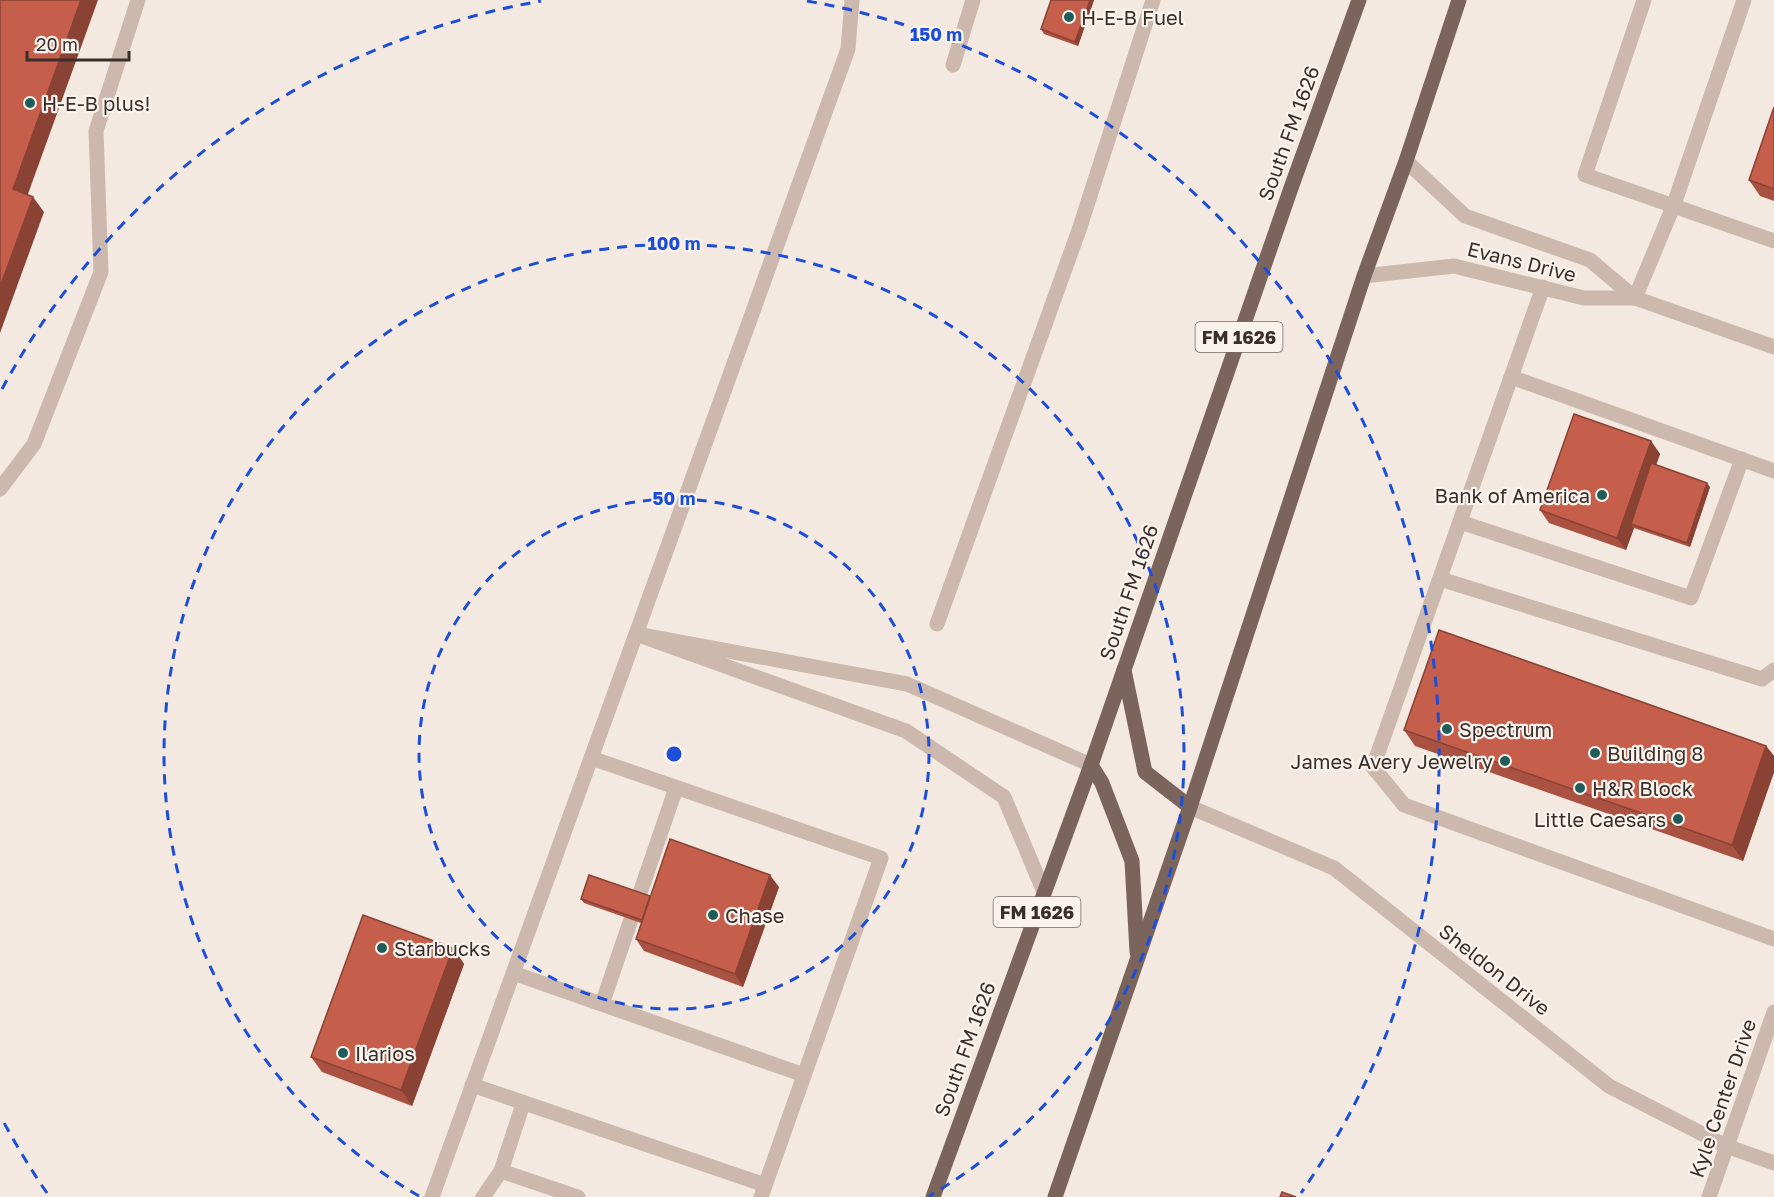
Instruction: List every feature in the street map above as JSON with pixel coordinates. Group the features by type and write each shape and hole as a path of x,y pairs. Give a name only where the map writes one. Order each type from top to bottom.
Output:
{"main road":[{"name":"South FM 1626","path":"933,1197 1091,765 1291,188 1359,0"},
{"path":"1055,1197 1190,807 1364,276 1406,161 1459,0"},
{"path":"1124,670 1144,772 1190,807"},
{"path":"1091,765 1102,783 1132,861 1137,961"}],"street":[{"path":"0,489 34,444 101,272 96,131 138,0"},
{"path":"432,1197 848,49 852,0"},
{"path":"953,65 973,0"},
{"path":"937,624 1079,230 1153,0"},
{"path":"1644,0 1585,175 1774,241"},
{"path":"1635,298 1673,207 1744,0"},
{"name":"Evans Drive","path":"1406,161 1465,216 1590,260 1635,298"},
{"name":"Evans Drive","path":"1364,276 1454,266 1584,298 1635,298 1774,347"},
{"path":"1543,287 1373,767 1404,805 1774,939"},
{"path":"1511,377 1774,471"},
{"path":"1460,522 1690,598 1742,459"},
{"path":"1440,579 1762,679 1774,670"},
{"path":"636,634 907,684 1091,765"},
{"path":"636,634 906,731 1004,797 1044,892"},
{"path":"472,1085 763,1191 881,858 591,758"},
{"path":"602,1005 676,788"},
{"name":"Sheldon Drive","path":"1190,807 1334,868 1609,1086 1726,1146 1774,1163"},
{"path":"513,973 804,1075"},
{"name":"Kyle Center Drive","path":"1709,1197 1774,1012"},
{"path":"483,1197 501,1170 523,1104"},
{"path":"501,1170 578,1197"}],"building":[{"name":"H-E-B plus!","path":"0,0 81,0 13,189 33,197 0,287"},
{"name":"H-E-B Fuel","path":"1051,0 1090,0 1075,42 1041,29"},
{"path":"1774,107 1774,189 1749,180"},
{"name":"Bank of America","path":"1574,414 1651,441 1617,538 1540,510"},
{"path":"1651,463 1707,483 1687,543 1631,524"},
{"name":"Building 8","path":"1439,630 1766,746 1732,845 1404,730"},
{"name":"Chase","path":"670,839 770,875 735,974 636,939"},
{"path":"589,875 650,896 642,920 581,899"},
{"path":"363,915 453,948 401,1090 311,1057"},
{"path":"1282,1192 1296,1197 1280,1197"}],"place":[{"name":"H-E-B Fuel","path":"1069,17"},
{"name":"H-E-B plus!","path":"30,103"},
{"name":"Bank of America","path":"1602,495"},
{"name":"Spectrum","path":"1447,729"},
{"name":"Building 8","path":"1595,753"},
{"name":"James Avery Jewelry","path":"1505,761"},
{"name":"H&R Block","path":"1580,788"},
{"name":"Little Caesars","path":"1678,819"},
{"name":"Chase","path":"713,915"},
{"name":"Starbucks","path":"382,948"},
{"name":"Ilarios","path":"343,1053"}]}
